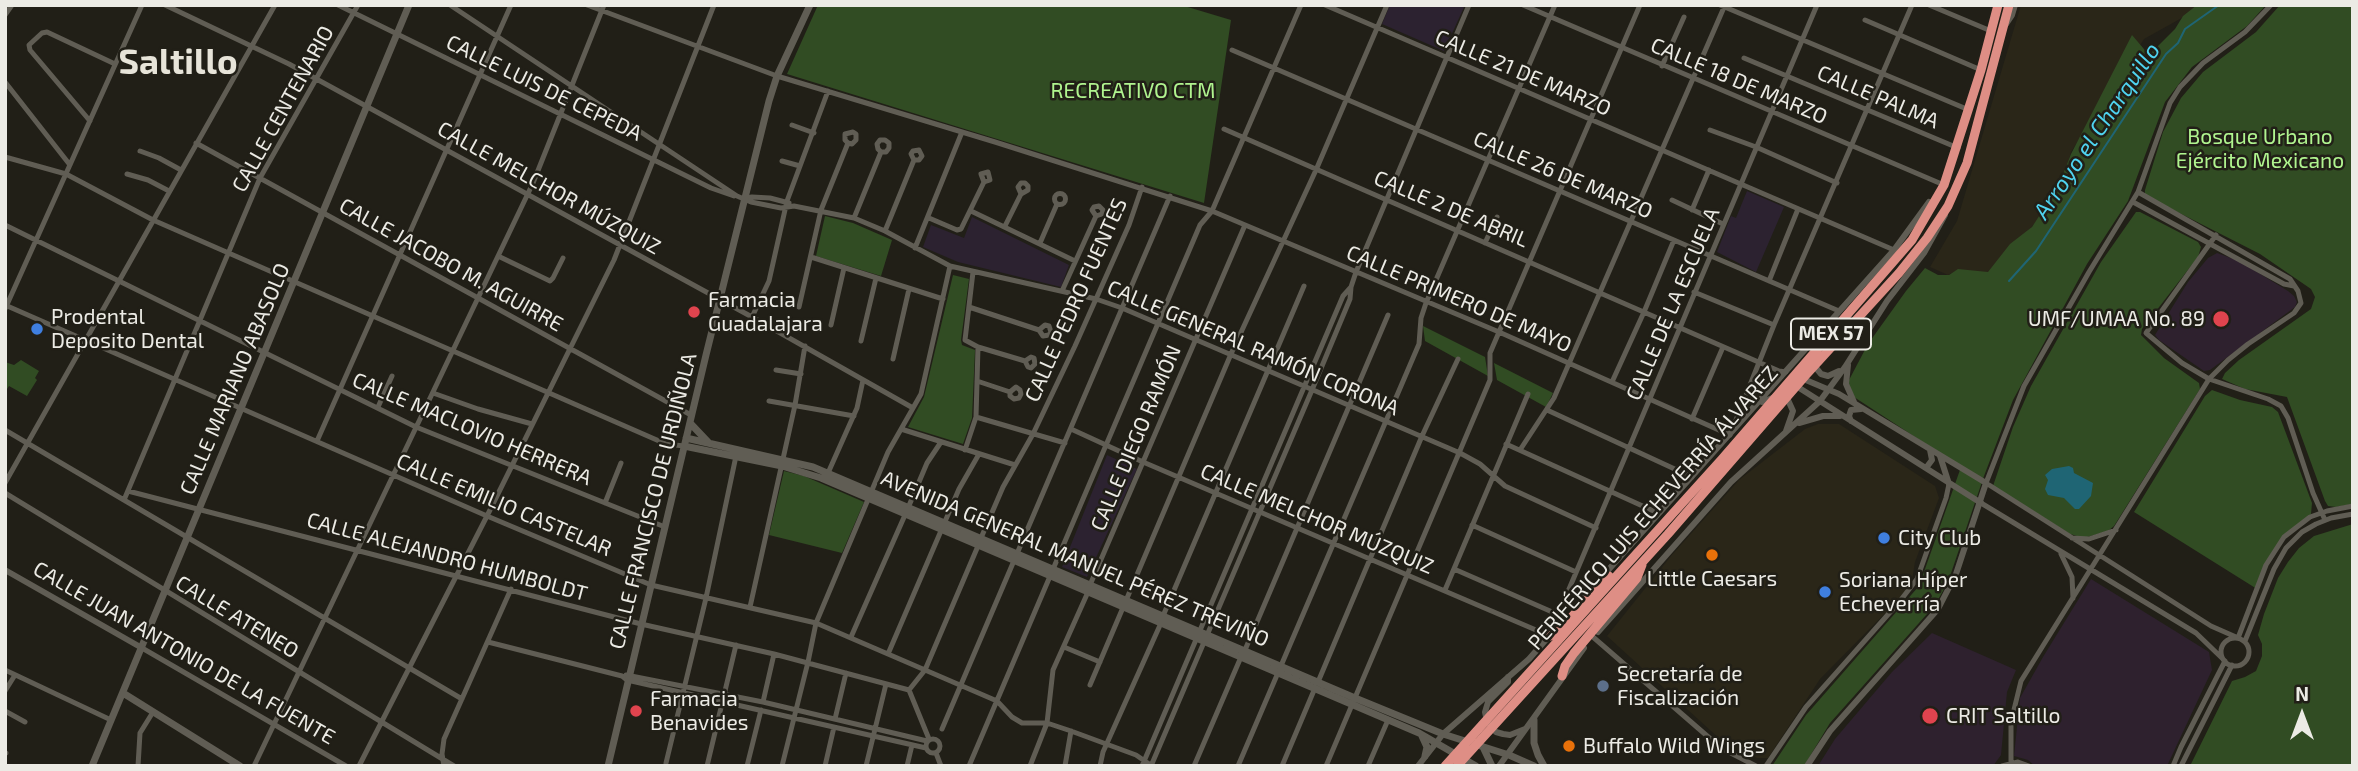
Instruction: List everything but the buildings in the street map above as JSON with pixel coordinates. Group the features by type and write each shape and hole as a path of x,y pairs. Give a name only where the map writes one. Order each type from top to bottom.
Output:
{"highway":[{"name":"PERIFÉRICO LUIS ECHEVERRÍA ÁLVAREZ","path":"1445,766 1627,571 1642,562 1788,381 1897,259 1923,224 1935,205 1958,148 1998,5"},
{"name":"PERIFÉRICO LUIS ECHEVERRÍA ÁLVAREZ","path":"1457,766 1627,571 1653,536 1899,273 1927,238 1948,206 1967,163 2009,5"},
{"path":"1550,636 1562,628 1640,541 1653,536"},
{"path":"1562,676 1574,653 1640,572 1642,562"}],"main road":[{"name":"CALLE MARIANO ABASOLO","path":"92,766 410,5"},
{"name":"CALLE FRANCISCO DE URDIÑOLA","path":"608,766 626,677 651,585 719,299 740,197 777,76 810,5"},
{"path":"691,419 709,443"},
{"name":"AVENIDA GENERAL MANUEL PÉREZ TREVIÑO","path":"685,442 709,443 783,463 943,526 1353,701 1534,766"},
{"name":"AVENIDA GENERAL MANUEL PÉREZ TREVIÑO","path":"685,442 736,456 807,465 828,473 869,496"},
{"path":"123,693 240,766"},
{"name":"AVENIDA GENERAL MANUEL PÉREZ TREVIÑO","path":"1353,701 1419,733 1476,766"},
{"path":"1532,723 1534,743 1544,766"},
{"path":"1419,733 1426,744 1425,756"},
{"path":"1483,747 1492,766"}],"street":[{"path":"5,15 12,5"},
{"path":"6,307 142,5"},
{"name":"CALLE MELCHOR MÚZQUIZ","path":"165,5 252,45 448,150 913,408"},
{"path":"184,14 189,5"},
{"path":"5,483 275,5"},
{"name":"CALLE LUIS DE CEPEDA","path":"338,5 654,160 712,185"},
{"name":"CALLE CENTENARIO","path":"124,500 260,178 358,5"},
{"name":"CALLE GENERAL RAMÓN CORONA","path":"450,5 659,145 712,185 751,202 786,209 794,206"},
{"path":"317,441 510,5"},
{"name":"CALLE PRIMERO DE MAYO","path":"587,5 603,8 697,47 777,76 1142,187 1212,211 1499,332 1730,435"},
{"path":"359,766 621,245 714,5"},
{"path":"969,766 1200,225 1212,211 1301,5"},
{"name":"CALLE 21 DE MARZO","path":"1325,5 1894,250"},
{"path":"1090,685 1231,354 1316,170 1387,5"},
{"path":"1143,763 1234,570 1312,390 1350,299 1356,272 1469,5"},
{"name":"CALLE 18 DE MARZO","path":"1523,5 1943,187"},
{"path":"1238,766 1419,344 1421,318 1426,303 1555,5"},
{"path":"1325,766 1490,380 1489,358 1499,332 1640,5"},
{"name":"CALLE DE LA ESCUELA","path":"1558,615 1818,5"},
{"path":"1730,435 1789,289 1912,5"},
{"path":"1929,5 1992,32"},
{"path":"2004,25 2012,15 2015,5"},
{"path":"1807,766 1830,731 1938,609 1956,574 1986,483 2024,386 2089,272 2133,202 2163,119 2180,87 2203,63 2245,32 2271,5"},
{"path":"1520,450 1547,410 1570,364 1723,6 1969,110"},
{"path":"254,766 528,194 603,8"},
{"path":"1662,66 1684,17"},
{"path":"1865,20 1981,70"},
{"path":"90,121 30,50 29,45 42,33 47,32 116,64"},
{"name":"CALLE 26 DE MARZO","path":"1232,50 1839,311"},
{"name":"CALLE PALMA","path":"1744,58 1958,148"},
{"path":"5,82 70,165"},
{"path":"752,317 769,281 787,201 828,91"},
{"path":"792,125 814,133"},
{"name":"CALLE 2 DE ABRIL","path":"1224,129 1782,373 1828,389 1986,483"},
{"path":"1710,130 1756,147 1836,183"},
{"path":"915,248 962,132"},
{"path":"799,307 821,210 848,143"},
{"name":"CALLE JACOBO M. AGUIRRE","path":"196,144 569,348 691,419"},
{"path":"140,151 181,170"},
{"path":"854,218 881,152"},
{"path":"5,157 66,174 153,220 666,444 685,442"},
{"path":"886,231 914,160"},
{"path":"782,161 800,166"},
{"path":"1692,210 1709,170"},
{"path":"127,174 148,180 169,191"},
{"path":"929,218 959,230 984,182"},
{"name":"CALLE PEDRO FUENTES","path":"909,690 925,670 979,542 1096,299 1129,225 1142,187"},
{"path":"1418,766 1443,734 1550,636 1894,250 1931,199 1943,187"},
{"path":"2011,762 2011,722 2021,681 2209,379 2248,344 2299,308 2301,297 2290,279 2282,273 2138,192"},
{"path":"1005,226 1021,194"},
{"path":"942,729 1170,196"},
{"name":"CALLE GENERAL RAMÓN CORONA","path":"740,197 787,201 794,206 854,218 886,231 950,266 1062,290 1122,308 1460,453 1480,464 1505,486 1596,528"},
{"path":"1672,200 1723,224"},
{"path":"2133,202 2284,284 2294,286"},
{"path":"1040,243 1057,204"},
{"name":"PERIFÉRICO LUIS ECHEVERRÍA ÁLVAREZ","path":"1499,766 1593,636 1731,482 1819,401 1938,231 1948,206"},
{"path":"1769,281 1798,209"},
{"path":"971,211 1075,261"},
{"path":"1062,290 1096,216"},
{"path":"1485,243 1497,217"},
{"name":"CALLE MACLOVIO HERRERA","path":"5,225 416,427 665,527"},
{"name":"CALLE DIEGO RAMÓN","path":"1030,766 1047,723 1052,677 1063,646 1245,225"},
{"path":"2216,235 2146,333 2182,363 2209,379 2268,399 2283,408 2325,520"},
{"path":"1612,382 1674,240"},
{"path":"498,256 550,281 563,258"},
{"path":"811,257 943,299"},
{"path":"782,766 816,623 888,452 921,394 950,266"},
{"path":"831,325 844,268"},
{"path":"973,272 965,340 1025,361"},
{"path":"861,341 876,278"},
{"path":"1100,766 1304,286"},
{"path":"1151,766 1227,568 1343,296 1351,287"},
{"path":"893,359 909,289"},
{"path":"1694,292 1774,325"},
{"name":"CALLE EMILIO CASTELAR","path":"6,307 651,585 816,623 997,701 1018,721 1028,724 1047,723 1108,743 1151,766"},
{"path":"969,307 1039,330"},
{"path":"1194,766 1388,315"},
{"path":"1821,332 1811,357 1815,370 1828,376 1845,367"},
{"path":"750,607 783,463 805,346"},
{"path":"965,450 976,417 978,346"},
{"path":"1692,419 1723,346"},
{"path":"1282,766 1422,436 1458,359"},
{"path":"1849,360 1846,384 1855,403"},
{"path":"776,370 801,374"},
{"name":"CALLE 2 DE ABRIL","path":"1782,373 1819,401 1981,503"},
{"path":"378,407 392,376"},
{"path":"828,473 854,416 863,380"},
{"path":"977,381 1010,392"},
{"path":"433,393 532,424"},
{"path":"1444,590 1528,394"},
{"path":"1757,405 1775,397 1788,400 1793,407 1793,416 1784,435"},
{"path":"769,401 854,416"},
{"path":"1850,421 1851,410 1863,409"},
{"path":"1547,410 1692,477"},
{"path":"1797,424 1823,416 1842,416"},
{"path":"976,417 1065,443"},
{"path":"901,429 1015,465"},
{"name":"CALLE MELCHOR MÚZQUIZ","path":"1071,429 1550,636"},
{"path":"5,430 462,699"},
{"path":"851,637 927,463 941,442"},
{"path":"1506,444 1658,513"},
{"path":"1279,447 1286,449"},
{"path":"1926,468 1932,460 1930,450"},
{"path":"888,654 943,526 979,454"},
{"path":"666,763 706,598 736,456"},
{"path":"1766,766 1805,707 1917,579 1947,498 1949,484 1940,456"},
{"path":"605,503 621,463"},
{"path":"1981,503 2196,633 2210,644 2218,656 2232,665 2240,665 2248,657 2249,649 2245,641 2211,626 1986,483"},
{"name":"CALLE ALEJANDRO HUMBOLDT","path":"128,491 641,624 808,662 909,690"},
{"name":"CALLE ATENEO","path":"5,493 382,722 443,762 454,766"},
{"path":"2173,766 2224,660 2221,651 2224,643 2237,638 2274,550 2295,527 2321,512 2353,506"},
{"path":"2245,641 2274,569 2286,548 2302,532 2325,520 2353,514"},
{"path":"1472,525 1576,572"},
{"path":"2070,538 2089,538 2116,530"},
{"path":"2059,552 2072,577 2073,598"},
{"path":"2104,578 2112,564"},
{"path":"1227,568 1234,570"},
{"path":"1454,569 1566,618"},
{"name":"CALLE JUAN ANTONIO DE LA FUENTE","path":"5,570 346,766"},
{"path":"443,762 442,743 511,589"},
{"path":"1593,636 1708,738 1738,758 1756,766"},
{"path":"488,642 723,702 912,745 935,738 940,744 936,753"},
{"path":"707,766 736,645"},
{"path":"1063,646 1100,662"},
{"path":"763,702 774,654"},
{"path":"2181,766 2232,665"},
{"path":"5,670 111,720"},
{"path":"835,719 846,673"},
{"path":"5,691 15,674"},
{"path":"1508,677 1508,682 1488,702 1485,712 1487,721 1496,732 1510,735 1532,723"},
{"path":"866,766 886,684"},
{"path":"684,690 763,702 875,727 927,742"},
{"path":"909,690 929,752 936,753"},
{"path":"747,766 761,710"},
{"path":"5,711 25,722"},
{"path":"138,766 140,733 153,712"},
{"path":"1368,766 1388,720"},
{"path":"825,766 834,727"},
{"path":"1065,766 1071,731"},
{"path":"907,766 912,745"},
{"path":"936,753 941,766"},
{"path":"2002,766 2011,762 2029,766"}],"shaded area":[{"path":"1390,5 1465,5 1444,51 1382,24"},
{"path":"2021,5 2205,5 2144,39 2071,152 2063,184 2036,222 1989,277 1958,270 1948,275 1930,267 1957,221"},
{"path":"1747,191 1784,207 1756,272 1717,252 1731,216 1736,218"},
{"path":"972,217 1069,265 1061,287 958,262 923,247 931,225 964,238"},
{"name":"UMF/UMAA No. 89","path":"2217,253 2239,261 2288,291 2297,302 2295,307 2210,370 2204,371 2155,335 2188,282 2208,258"},
{"path":"1818,424 1839,424 1935,486 1939,498 1915,562 1911,587 1820,679 1768,758 1757,758 1722,741 1607,636 1671,556 1739,480 1805,429"},
{"path":"1107,455 1137,469 1087,577 1062,567"},
{"path":"2091,579 2209,652 2212,670 2167,766 2035,766 2028,760 2014,756 2020,698"},
{"name":"CRIT Saltillo","path":"1932,633 2016,670 2007,692 2001,755 1993,766 1818,766 1835,739 1892,672"}],"green space":[{"name":"RECREATIVO CTM","path":"818,5 1181,5 1231,20 1204,203 787,74"},
{"name":"Bosque Urbano Ejército Mexicano","path":"2197,5 2266,5 2247,26 2192,67 2165,102 2128,201 2087,264 2013,400 1948,582 1935,605 1830,723 1804,766 1772,766 1806,715 1919,586 1961,467 1854,397 1849,380 1868,344 1925,268 1938,275 1949,275 1958,269 1988,272 2010,244 2032,227 2058,187 2071,154 2132,35 2149,55 2175,29 2183,16"},
{"name":"Bosque Urbano Ejército Mexicano","path":"2280,5 2353,5 2353,504 2336,507 2328,506 2325,501 2287,397 2245,389 2222,379 2239,360 2311,309 2315,297 2311,289 2260,254 2145,194 2163,132 2181,98 2203,72 2256,32"},
{"name":"Bosque Urbano Ejército Mexicano","path":"2136,212 2198,242 2201,247 2198,257 2142,329 2141,335 2164,358 2199,383 2200,389 2114,526 2108,531 2084,538 2070,534 1993,486 2013,427 2031,386 2101,262"},
{"path":"825,216 853,223 892,240 881,276 816,256"},
{"path":"953,275 969,279 961,340 962,345 975,350 972,418 963,444 908,427 924,397"},
{"path":"1423,326 1485,357 1488,376 1425,341"},
{"path":"21,360 39,371 27,396 9,386 5,392 5,362 14,365"},
{"path":"1494,363 1553,393 1546,407 1497,380"},
{"path":"2212,390 2272,407 2278,412 2312,503 2311,514 2278,544 2257,589 2134,512 2205,396"},
{"path":"784,471 804,476 864,502 842,553 769,535"},
{"path":"2353,524 2353,766 2190,766 2232,681 2256,671 2262,656 2262,644 2258,635 2264,614 2278,578 2288,562 2299,548 2314,536"}],"water":[{"path":"2069,466 2074,473 2093,483 2091,496 2079,509 2075,509 2064,498 2048,495 2045,489 2048,480 2045,475 2052,469"}],"waterway":[{"name":"Arroyo el Charquillo","path":"2009,281 2036,251 2185,29 2219,5"}],"place":[{"name":"Farmacia Guadalajara","path":"694,312"},
{"name":"UMF/UMAA No. 89","path":"2221,319"},
{"name":"Prodental Deposito Dental","path":"37,329"},
{"name":"City Club","path":"1884,538"},
{"name":"Little Caesars","path":"1712,555"},
{"name":"Soriana Híper Echeverría","path":"1825,592"},
{"name":"Secretaría de Fiscalización","path":"1603,686"},
{"name":"Farmacia Benavides","path":"636,711"},
{"name":"CRIT Saltillo","path":"1930,716"},
{"name":"Buffalo Wild Wings","path":"1569,746"}],"district":[{"name":"Saltillo","path":"178,62"}]}
